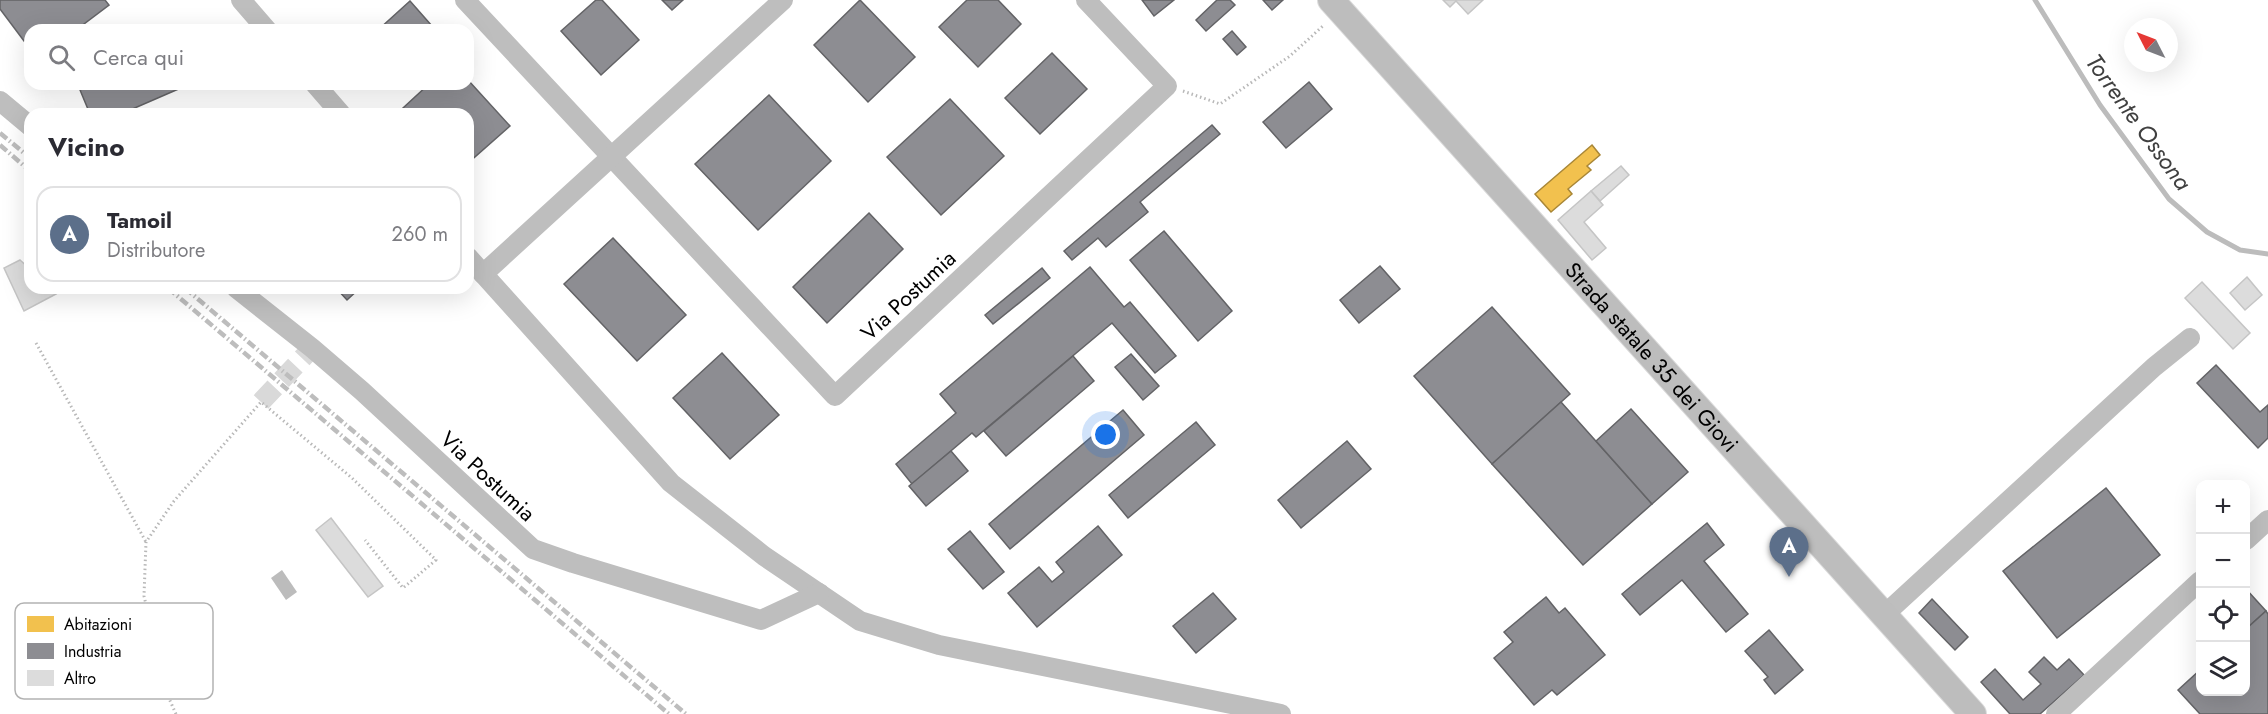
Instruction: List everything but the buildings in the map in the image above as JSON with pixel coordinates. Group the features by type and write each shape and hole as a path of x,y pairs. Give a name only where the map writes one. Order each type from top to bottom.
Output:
{"main road":[{"name":"Strada statale 35 dei Giovi","path":"1329,11 1973,714"}],"street":[{"path":"241,0 262,24"},
{"name":"Via Postumia","path":"465,0 835,396 1167,86"},
{"path":"483,274 783,0"},
{"path":"1086,0 1167,86"},
{"path":"320,90 336,108"},
{"path":"0,100 24,121"},
{"path":"474,264 671,483 764,555 860,621 939,645 1281,714"},
{"name":"Via Postumia","path":"244,294 362,391 533,549 573,564 761,620 819,593"},
{"path":"1884,615 2154,367 2190,338"},
{"path":"2250,536 2268,520"},
{"path":"2056,714 2196,585"}],"path":[{"path":"1167,86 1220,104 1290,56 1329,11"},
{"path":"36,343 146,542 146,603"},
{"path":"146,542 174,501 261,402 351,478 436,560 403,588 365,540"},
{"path":"169,699 176,714"}],"shaded area":[{"path":"282,570 297,592 286,600 271,578"}],"waterway":[{"name":"Torrente Ossona","path":"2035,0 2100,105 2169,199 2207,232 2240,250 2268,254"}],"tunnel":[{"path":"261,402 312,348"}],"railway":[{"path":"0,133 24,153"},
{"path":"0,145 24,166"},
{"path":"175,294 669,714"},
{"path":"192,294 686,714"}],"place":[{"name":"Tamoil","path":"1789,577"}]}
